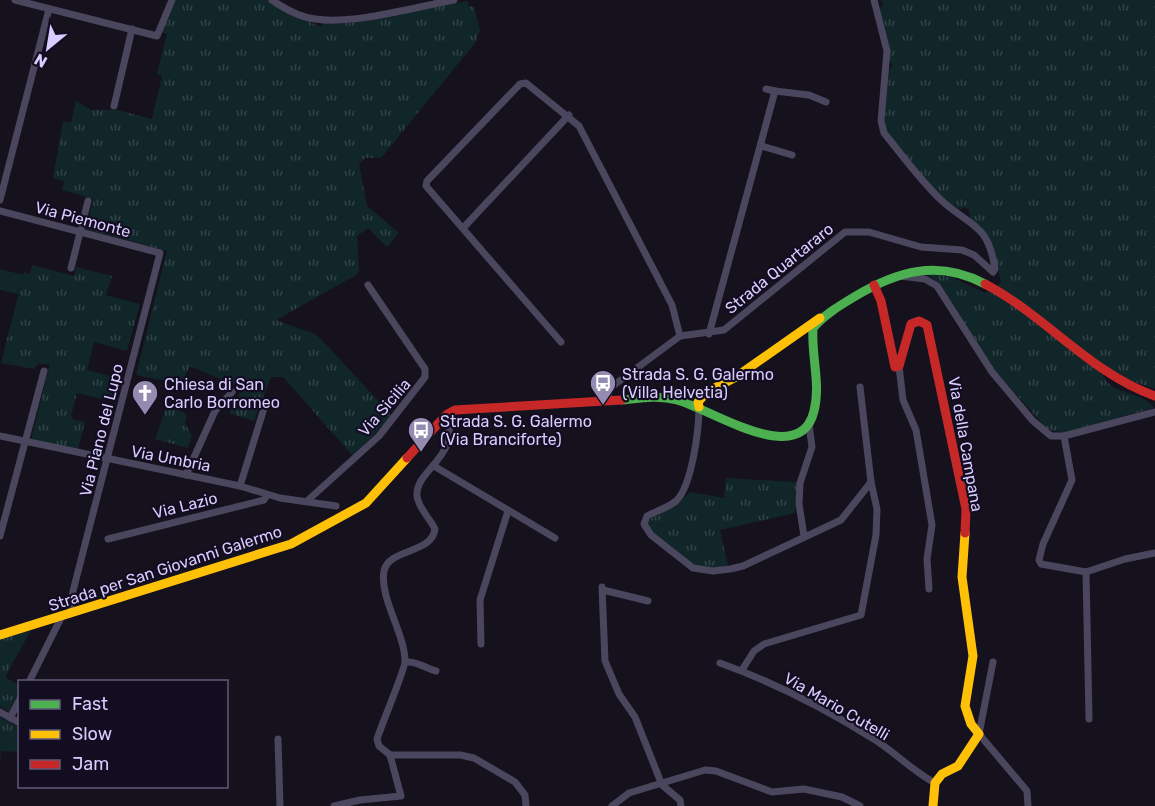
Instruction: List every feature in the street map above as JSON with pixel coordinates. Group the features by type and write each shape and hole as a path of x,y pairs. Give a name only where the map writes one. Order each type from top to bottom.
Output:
{"main road":[{"path":"699,406 699,398 736,377 801,329 894,275 923,269 960,272 978,278 1001,292 1106,372 1129,387 1155,396"},
{"path":"874,285 881,301 892,366 899,366"},
{"path":"663,397 681,399 780,437 796,435 809,424 816,397 812,338 817,323 830,313"},
{"name":"Via della Campana","path":"899,366 908,328 915,322 925,323 930,332 966,509 962,576 973,656 966,705 970,724 979,734"},
{"path":"789,339 803,333 812,338"},
{"path":"446,415 455,410 476,408 607,401 707,392"},
{"name":"Strada per San Giovanni Galermo","path":"0,635 274,551 351,513 372,498 446,415"},
{"path":"933,806 935,783 942,774 958,766 979,734"}],"street":[{"path":"15,0 158,36 172,0"},
{"path":"272,0 288,11 313,19 338,21 454,0"},
{"name":"Strada Quartararo","path":"680,336 709,334 724,330 845,232 869,232 921,247 962,250 974,255 993,272 995,269 989,242 981,231 941,201 884,133 881,122 887,51 874,0"},
{"path":"0,200 49,9"},
{"path":"114,106 132,29"},
{"path":"561,342 464,227 426,186 427,181 520,84 526,82 569,115 579,126 667,295 680,327 680,336 610,388 607,401"},
{"path":"766,89 809,95 826,102"},
{"path":"709,334 762,146 775,91"},
{"path":"464,227 569,115"},
{"path":"762,146 792,155"},
{"path":"71,268 88,201"},
{"name":"Via Piemonte","path":"0,211 160,253"},
{"name":"Via Piano del Lupo","path":"30,680 66,615 160,253"},
{"path":"894,275 925,279 937,286 992,372 1026,413 1051,436 1064,436 1155,412"},
{"name":"Via Sicilia","path":"307,501 379,436 425,377 425,369 368,285"},
{"path":"899,366 903,400 916,430 932,525 927,559 929,589"},
{"path":"0,536 44,371"},
{"path":"742,670 754,651 764,644 861,615 876,535 877,509 871,482 860,387"},
{"path":"186,475 215,411 232,392"},
{"path":"240,486 266,402"},
{"path":"699,406 686,484 675,502 645,519 644,524 651,535 693,568 713,571 743,566 804,536 825,529 841,520 871,482"},
{"path":"404,806 390,755 379,746 377,739 406,662 386,586 385,569 390,561 429,541 435,534 435,529 417,499 419,486 446,446 448,428 446,415"},
{"path":"804,536 799,493 812,447 809,424"},
{"name":"Via Umbria","path":"0,436 240,486 267,495 336,506"},
{"path":"1064,436 1072,480 1043,544 1039,560 1047,567 1086,572 1125,559 1155,553"},
{"path":"434,466 555,538"},
{"name":"Via Lazio","path":"108,539 264,500 267,495"},
{"path":"481,644 480,600 508,511"},
{"path":"1086,572 1089,719"},
{"path":"648,602 602,588 605,661 619,694 634,717 662,785 680,800 681,806"},
{"path":"406,662 414,661 425,668 436,671"},
{"path":"993,662 979,734 1027,792 1028,806"},
{"name":"Via Mario Cutelli","path":"720,663 742,670 781,688 856,729 935,783"},
{"path":"10,717 18,703"},
{"path":"0,712 18,722"},
{"path":"278,739 280,806"},
{"path":"390,755 460,755 474,758 516,782 525,795 526,806"},
{"path":"612,806 629,793 662,785 696,772 716,771 772,792 804,789 842,797 860,806"},
{"path":"334,806 360,800 401,796"}],"green space":[{"path":"175,0 267,0 321,27 323,23 341,24 468,1 468,6 474,7 480,30 475,43 381,158 365,158 359,164 367,206 399,233 387,247 368,228 357,236 359,271 356,275 276,320 315,334 392,416 353,456 283,377 271,377 254,421 229,413 239,394 239,387 190,366 181,384 136,375 167,251 85,229 94,199 62,190 64,181 53,178 63,121 71,123 76,101 91,110 117,110 152,119 162,76 157,74 167,34 161,32"},
{"path":"880,0 1155,0 1155,389 1123,378 1108,367 1103,376 1113,387 1142,398 1154,408 1064,433 1047,429 994,369 940,284 926,274 951,277 985,293 1001,283 992,248 983,233 970,219 969,210 964,207 960,210 928,185 884,129 889,71 893,64 889,62 889,46 879,8 884,5"},
{"path":"32,265 74,276 76,267 112,276 106,295 140,304 127,351 94,342 87,370 121,379 115,402 77,393 71,416 74,420 85,422 78,449 31,440 50,364 38,364 34,369 1,363 24,272 30,274"},
{"path":"0,269 24,275 18,294 0,290"},
{"path":"171,405 187,415 185,423 192,436 188,448 155,439 167,406"},
{"path":"726,478 797,482 795,513 720,530 728,566 707,568 694,566 656,535 647,525 648,520 676,506 690,492 724,498"},
{"path":"31,630 5,677 18,684 18,695 9,712 0,706 0,639"},
{"path":"0,717 18,727 18,752 1,751 0,760"}],"traffic: fast":[{"path":"622,400 650,397 670,398 753,431 773,436 791,435 805,428 814,411 817,390 813,328 827,315 886,280 918,271 951,272 968,276 985,284"}],"traffic: slow":[{"path":"699,407 698,402 707,392 736,377 820,318"},
{"path":"0,635 291,544 366,503 407,458"},
{"path":"933,806 935,783 942,774 958,766 979,734 971,724 965,706 973,656 962,577 965,533"}],"traffic: jam":[{"path":"985,284 1007,297 1110,373 1155,396"},
{"path":"874,285 881,301 895,367 899,366 911,324 919,321 927,325 966,509 965,533"},
{"path":"407,458 446,415 455,410 622,400"}],"place":[{"name":"Strada S. G. Galermo (Villa Helvetia)","path":"603,406"},
{"name":"Chiesa di San Carlo Borromeo","path":"145,416"},
{"name":"Strada S. G. Galermo (Via Branciforte)","path":"421,453"}]}
